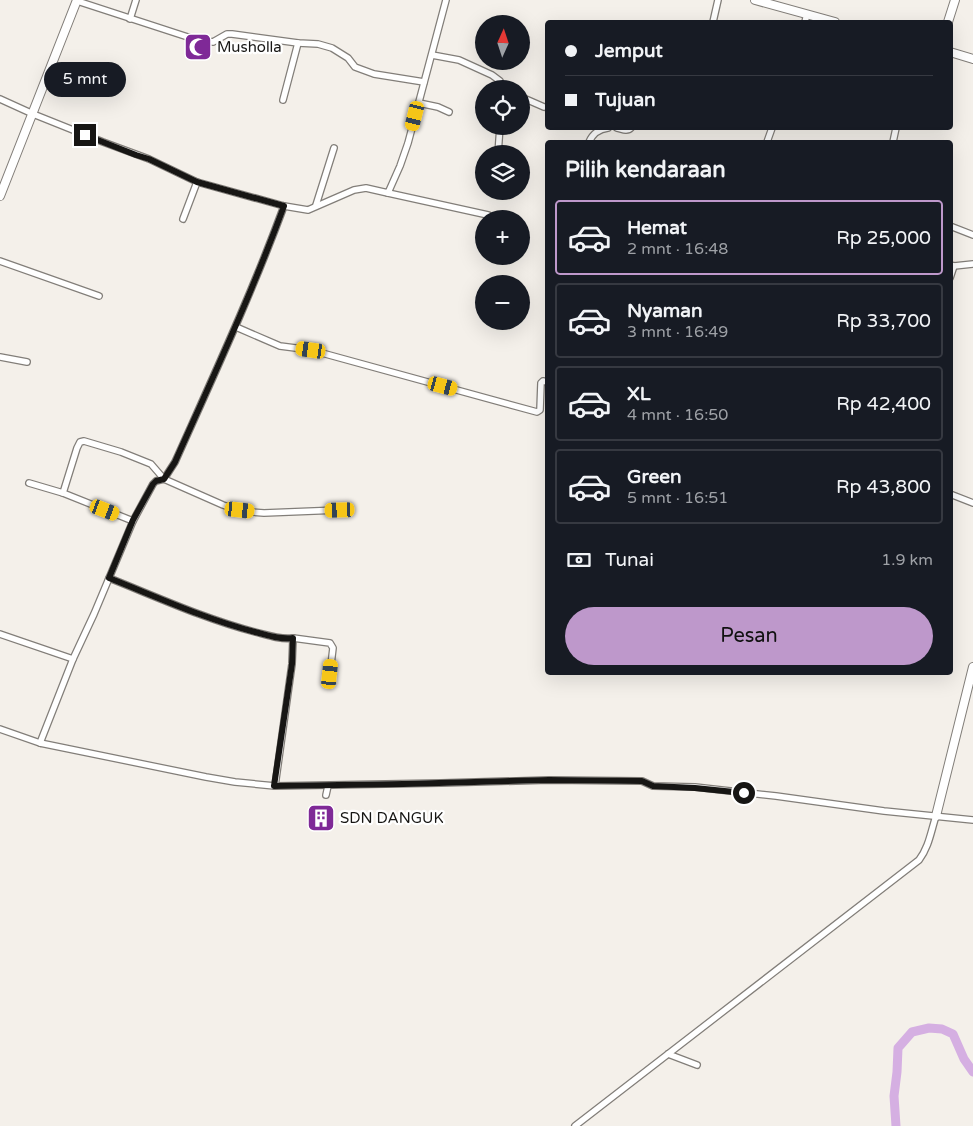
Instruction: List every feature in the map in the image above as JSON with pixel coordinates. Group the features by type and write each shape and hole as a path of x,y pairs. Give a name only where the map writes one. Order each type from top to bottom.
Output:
{"street":[{"path":"0,196 77,0 197,40 213,42 227,34 232,34 318,44 332,48 348,58 355,66 374,74 424,82"},
{"path":"130,19 136,0"},
{"path":"388,193 408,143 446,0"},
{"path":"713,20 718,0"},
{"path":"754,0 806,18 820,20"},
{"path":"949,20 955,0"},
{"path":"283,100 298,43"},
{"path":"953,53 973,58"},
{"path":"432,56 459,60 492,75 498,80"},
{"path":"0,99 33,114 149,159 197,182 284,206 308,210 354,190 366,188 475,212"},
{"path":"530,101 544,107"},
{"path":"419,103 448,112"},
{"path":"590,140 596,132 602,130"},
{"path":"316,206 334,148"},
{"path":"182,219 197,182"},
{"path":"40,743 73,659 133,520 153,484 164,479 175,462 236,327 284,206"},
{"path":"953,227 973,235"},
{"path":"0,261 99,296"},
{"path":"953,266 973,264"},
{"path":"236,327 280,346 311,350 537,412 540,410 541,383 545,381"},
{"path":"0,358 27,362"},
{"path":"63,493 80,442 82,441 120,452 151,464 164,479 223,505 240,510 264,513 340,510"},
{"path":"29,483 63,493 133,520"},
{"path":"953,495 973,503"},
{"path":"109,578 214,620 268,636 330,643 333,648 330,674"},
{"path":"0,634 73,659"},
{"path":"274,786 292,664 293,638"},
{"path":"576,1126 919,860 928,845 973,670"},
{"path":"0,729 40,743 206,777 274,786 549,780 642,781 653,786 776,796 884,812 973,820"},
{"path":"326,795 328,786"},
{"path":"668,1054 697,1065"}],"waterway":[{"path":"896,1126 894,1096 898,1048 912,1032 929,1028 942,1029 953,1034 964,1059 973,1072"}],"place":[{"name":"Musholla","path":"198,47"},
{"name":"SDN DANGUK","path":"321,818"}],"route":[{"path":"85,135 149,159 197,182 284,206 236,327 175,462 164,479 153,484 133,520 109,578 214,620 268,636 293,638 292,664 274,786 549,780 642,781 653,786 744,793"}]}
